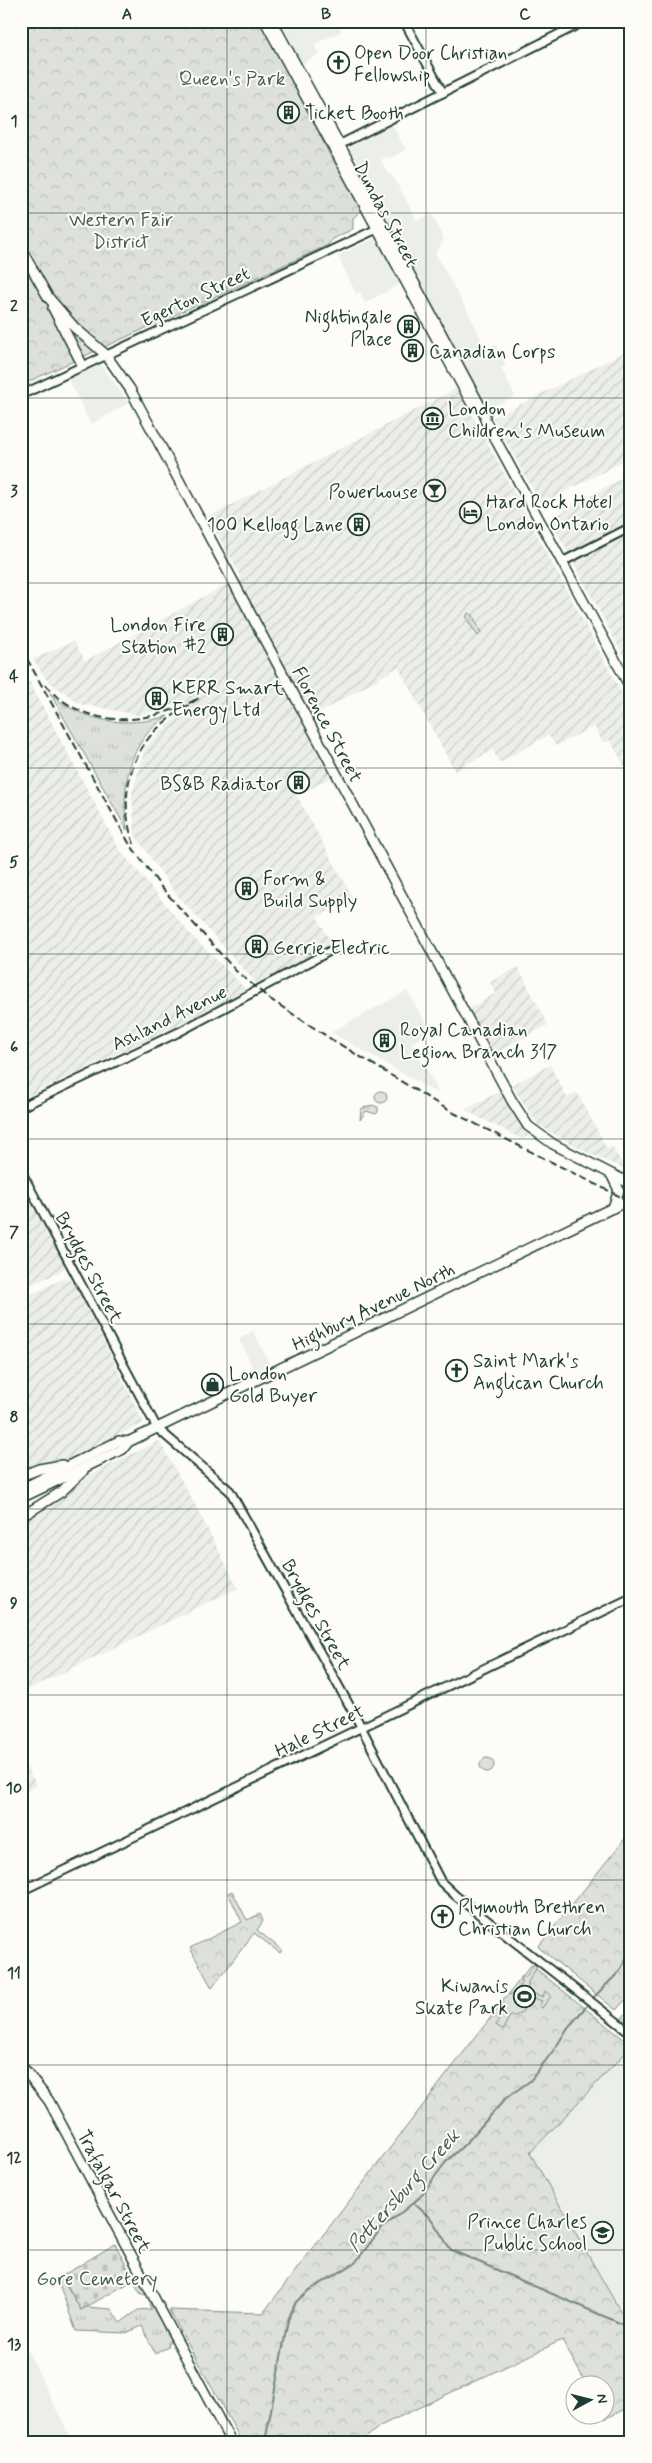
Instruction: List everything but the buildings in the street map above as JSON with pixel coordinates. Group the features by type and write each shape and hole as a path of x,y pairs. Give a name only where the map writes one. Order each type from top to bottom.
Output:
{"main road":[{"name":"Dundas Street","path":"265,21 337,146"},
{"name":"Dundas Street","path":"272,21 432,332 480,418 484,419"},
{"name":"Dundas Street","path":"380,228 447,344 485,415 484,419 631,690"},
{"name":"Florence Street","path":"21,249 48,296 74,327 106,355 130,389 512,1101 528,1126 553,1144 631,1184"},
{"path":"48,296 83,366"},
{"path":"432,332 436,332 444,344 447,344"},
{"path":"612,1175 619,1190 613,1208"},
{"name":"Highbury Avenue North","path":"21,1489 119,1442 128,1442 631,1199"},
{"name":"Highbury Avenue North","path":"21,1498 123,1449 128,1442"},
{"path":"21,1476 39,1469 72,1464"},
{"path":"21,1517 61,1492 89,1465"},
{"name":"Trafalgar Street","path":"21,2065 49,2102 231,2442"}],"street":[{"path":"404,21 443,93"},
{"path":"337,146 585,21"},
{"name":"Egerton Street","path":"21,395 380,228"},
{"path":"562,562 631,526"},
{"name":"Ashland Avenue","path":"21,1107 179,1032 330,951"},
{"name":"Brydges Street","path":"21,1171 157,1428 230,1490 361,1728 441,1882 493,1926 631,2033"},
{"name":"Hale Street","path":"21,1891 631,1598"}],"shaded area":[{"path":"277,21 337,21 342,31 314,44 319,54 300,65"},
{"path":"391,123 406,150 388,159 387,156 381,160 389,175 391,174 400,189 417,221 432,214 444,241 435,253 475,325 485,349 495,344 506,365 501,368 515,396 488,409 348,148"},
{"path":"377,237 404,282 365,303 360,292 356,294 338,256"},
{"path":"631,349 631,455 609,469 541,504 493,418"},
{"path":"101,365 129,403 91,424 68,378"},
{"path":"458,388 631,710 631,777 610,740 603,743 594,726 556,746 548,735 499,763 493,750 455,771 398,667 302,723 331,777 297,796 353,898 317,917 333,946 257,984 173,890 135,835 132,794 145,748 168,725 189,708 185,701 139,715 80,704 47,680 33,659 74,641 85,661 241,577 208,517"},
{"path":"631,473 631,670 550,519"},
{"path":"21,666 119,849 191,935 247,990 185,1022 21,1099"},
{"path":"518,967 548,1025 497,1052 493,1052 469,1009 496,993 490,982"},
{"path":"407,991 431,1032 411,1043 434,1082 438,1094 331,1032"},
{"path":"550,1065 567,1098 577,1092 607,1149 612,1146 625,1169 588,1153 537,1124 512,1085"},
{"path":"500,1091 529,1135 522,1139 465,1110"},
{"path":"21,1180 64,1261 65,1267 61,1271 21,1290"},
{"path":"65,1278 74,1282 144,1423 21,1480 21,1299"},
{"path":"253,1331 270,1364 255,1372 239,1339"},
{"path":"159,1441 190,1495 238,1588 21,1693 21,1508"},
{"path":"21,1758 37,1786 21,1794"},
{"path":"21,1855 30,1876 21,1880"},
{"name":"Prince Charles Public School","path":"631,2047 631,2312 623,2316 530,2153"},
{"path":"21,2336 72,2442 21,2442"}],"green space":[{"name":"Western Fair District","path":"21,21 261,21 321,133 319,134 332,159 334,158 362,210 353,218 353,229 332,239 328,245 21,385"},
{"path":"468,613 473,615 481,633 478,636 466,618"},
{"path":"50,693 76,711 106,720 137,722 168,716 144,738 130,766 125,797 127,830"},
{"path":"379,1091 383,1091 387,1097 383,1103 379,1103 375,1099 375,1095"},
{"path":"372,1105 378,1107 378,1112 376,1114 366,1111 360,1120 361,1109"},
{"path":"487,1758 492,1760 494,1765 492,1770 487,1772 482,1770 480,1765 482,1760"},
{"path":"631,1831 631,1994 616,2010 538,1947"},
{"path":"232,1891 247,1920 260,1914 263,1921 257,1930 282,1950 280,1953 254,1933 212,1988 190,1948 242,1922 228,1893"},
{"name":"Kiwanis Skate Park","path":"534,1964 537,1967 528,1982 528,1989 532,1993 543,1997 545,1991 551,1996 542,2008 539,2006 542,2001 531,1997 526,1998 523,2011 516,2016 510,2016 505,2028 502,2029 496,2025 504,2011 503,1999 518,1989 521,1977 526,1977"},
{"path":"531,1965 631,2045 530,2153 623,2316 631,2312 631,2406 614,2414 614,2376 582,2376 562,2340 380,2426 361,2442 242,2442 169,2310 263,2313"},
{"path":"631,2007 631,2028 624,2023 622,2018"},
{"name":"Gore Cemetery","path":"115,2244 134,2280 81,2310 62,2276"},
{"path":"61,2276 81,2310 86,2307 111,2309 120,2323 138,2310 151,2309 149,2304 151,2303 170,2338 168,2347 155,2354 142,2326 126,2333 76,2331 59,2284"},
{"path":"138,2278 147,2294 145,2295 140,2293 134,2281"}],"waterway":[{"name":"Pottersburg Creek","path":"592,1999 618,1973 631,1952"},
{"name":"Pottersburg Creek","path":"265,2442 288,2320 296,2302 308,2291 355,2263 380,2230 419,2198 445,2163 468,2141 506,2098 530,2081 567,2029 589,2003"},
{"path":"414,2203 432,2220 451,2250 631,2328"}],"railway":[{"path":"21,648 129,843 161,887 236,971 270,999 331,1039 450,1111 631,1202"},
{"path":"45,685 62,700 80,711 99,717 119,719 159,714 199,698 158,728 144,745 137,758 131,772 127,801 127,815 134,844"}],"place":[{"name":"Open Door Christian Fellowship","path":"338,63"},
{"name":"Ticket Booth","path":"289,112"},
{"name":"Nightingale Place","path":"408,327"},
{"name":"Canadian Corps","path":"413,351"},
{"name":"London Children's Museum","path":"432,419"},
{"name":"Powerhouse","path":"434,491"},
{"name":"Hard Rock Hotel London Ontario","path":"470,512"},
{"name":"100 Kellogg Lane","path":"359,524"},
{"name":"London Fire Station #2","path":"222,635"},
{"name":"KERR Smart Energy Ltd","path":"156,698"},
{"name":"BS&B Radiator","path":"298,783"},
{"name":"Form & Build Supply","path":"247,889"},
{"name":"Gerrie Electric","path":"257,947"},
{"name":"Royal Canadian Legion Branch 317","path":"384,1040"},
{"name":"Saint Mark's Anglican Church","path":"457,1371"},
{"name":"London Gold Buyer","path":"213,1384"},
{"name":"Plymouth Brethren Christian Church","path":"442,1917"},
{"name":"Kiwanis Skate Park","path":"524,1996"},
{"name":"Prince Charles Public School","path":"603,2232"}],"park label":[{"name":"Queen's Park","path":"232,78"}]}
